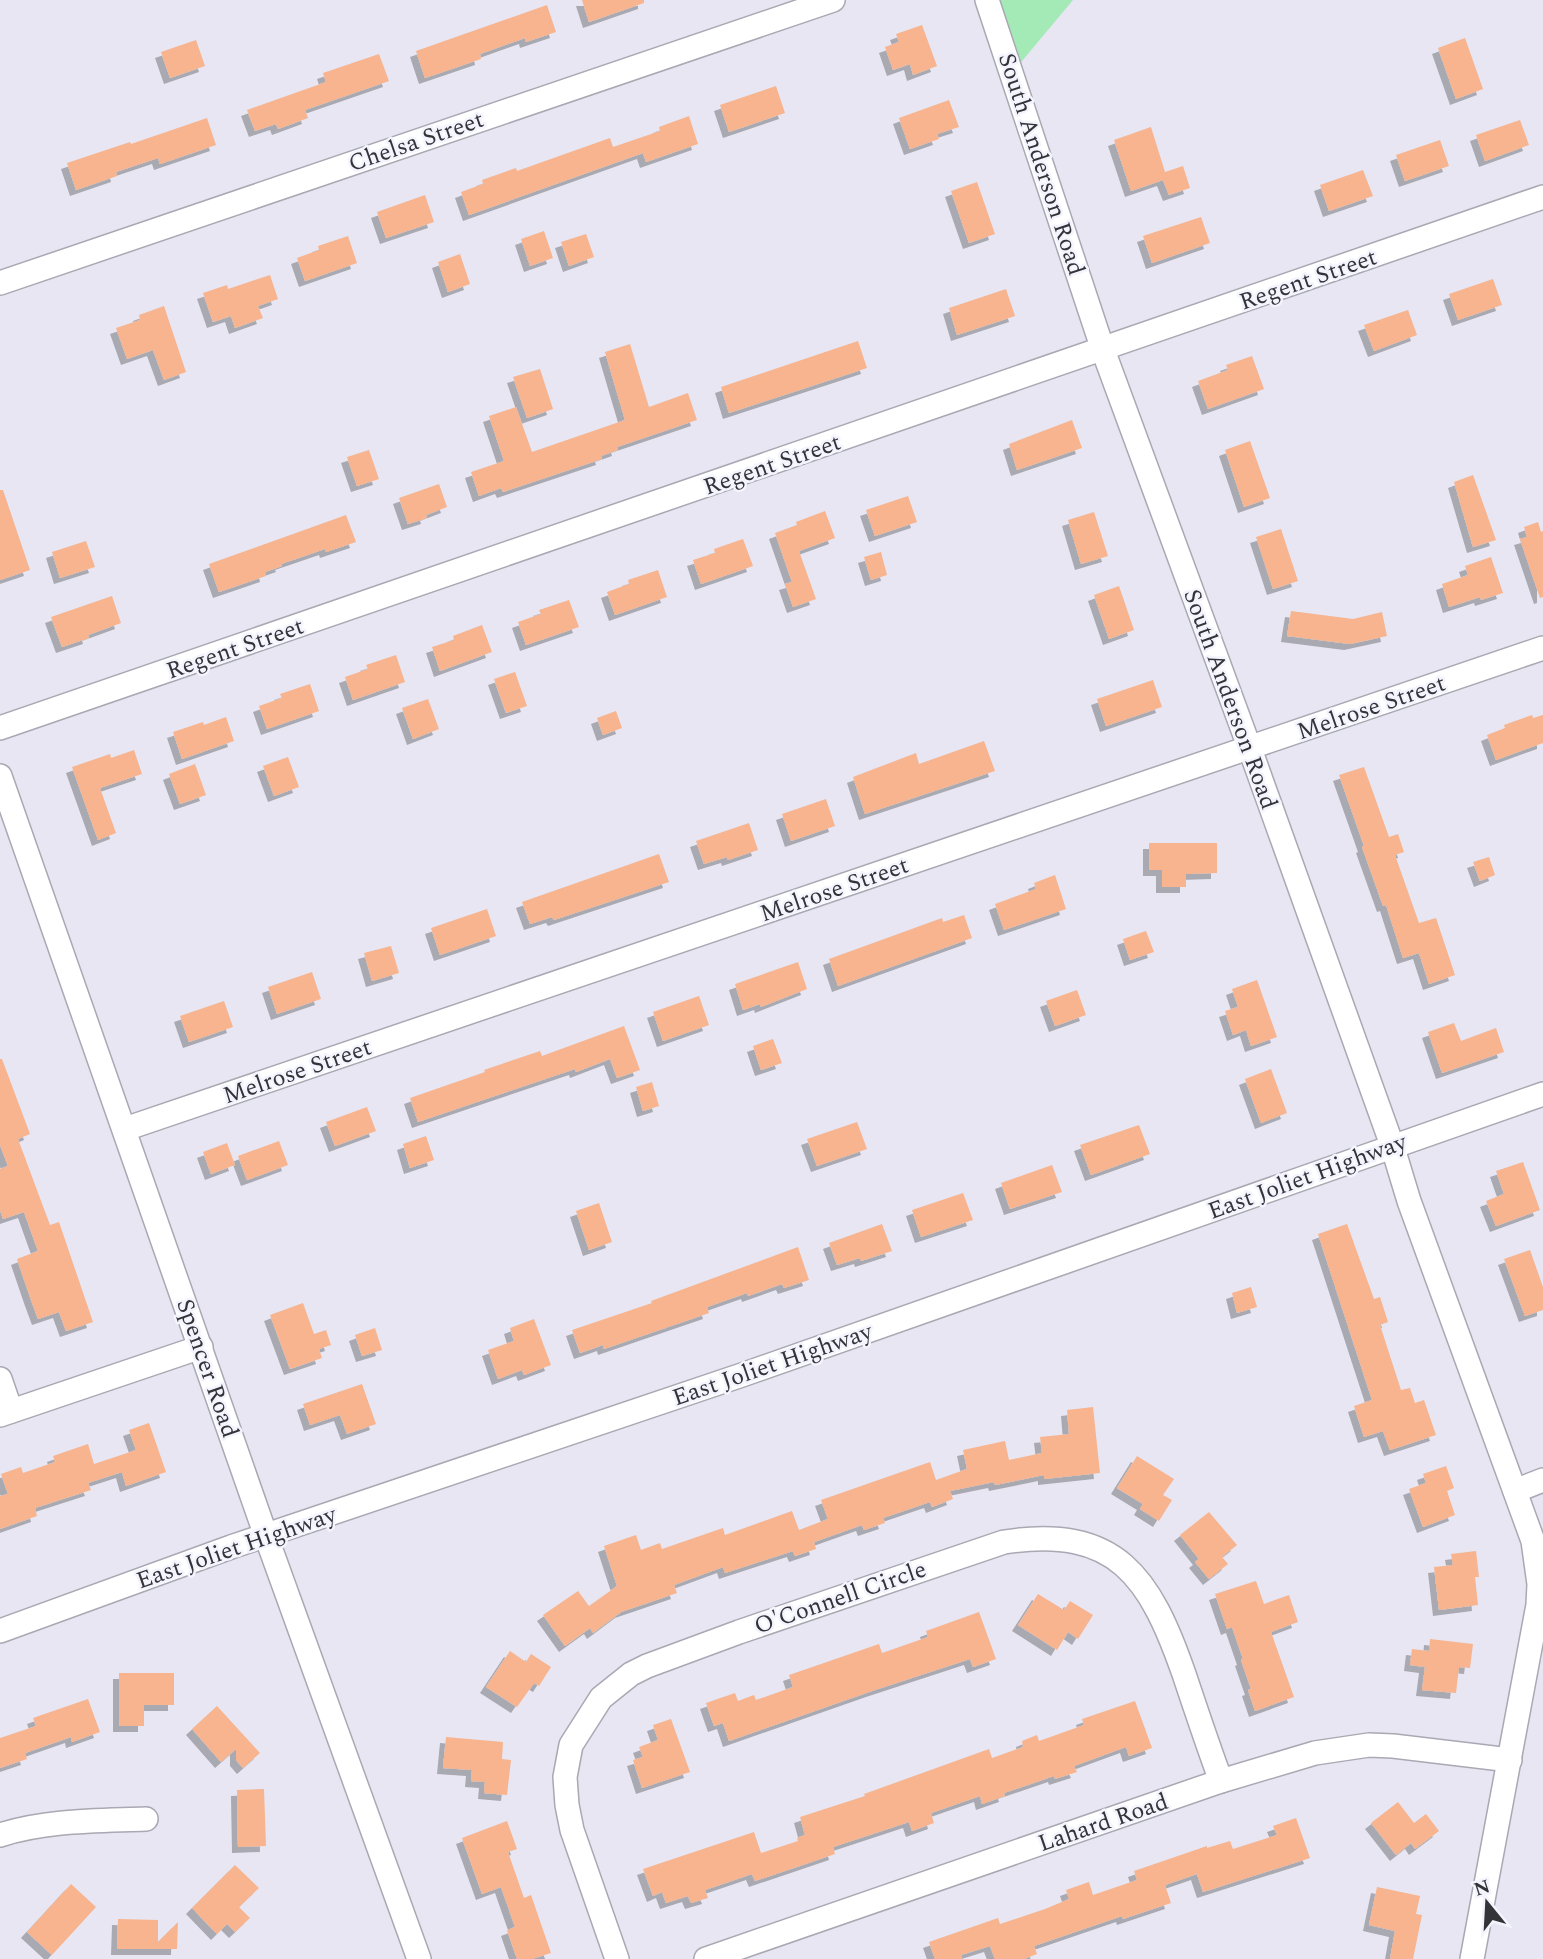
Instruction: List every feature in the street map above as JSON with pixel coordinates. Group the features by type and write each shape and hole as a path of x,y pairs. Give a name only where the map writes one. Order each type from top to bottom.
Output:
{"street":[{"name":"Chelsa Street","path":"0,283 833,0"},
{"name":"South Anderson Road","path":"987,0 1103,350 1250,748 1392,1145 1409,1201 1534,1541 1539,1584 1538,1605 1472,1959"},
{"name":"Regent Street","path":"0,728 1543,197"},
{"name":"Melrose Street","path":"125,1129 1543,648"},
{"name":"Spencer Road","path":"0,776 419,1959"},
{"name":"East Joliet Highway","path":"0,1631 267,1536 729,1380 1543,1094"},
{"path":"0,1378 6,1413 201,1346"},
{"path":"1515,1491 1543,1480"},
{"name":"O'Connell Circle","path":"617,1959 572,1830 565,1777 571,1745 601,1698 631,1674 647,1666 1004,1542 1030,1538 1079,1542 1104,1552 1132,1573 1154,1601 1166,1623 1221,1781"},
{"name":"Lahard Road","path":"706,1959 1221,1781 1315,1753 1368,1745 1427,1749 1510,1760"},
{"path":"0,1835 15,1830 69,1822 146,1819"}],"green space":[{"path":"994,0 1073,0 1017,67"}],"building":[{"path":"582,0 644,0 644,3 589,22"},
{"path":"547,5 556,32 526,42 525,38 480,54 481,59 425,78 416,51"},
{"path":"922,25 937,66 913,75 910,64 893,70 885,47 899,42 896,34"},
{"path":"1465,38 1483,89 1456,99 1438,48"},
{"path":"196,40 205,66 170,78 161,52"},
{"path":"379,54 389,81 305,110 308,118 278,129 276,124 255,131 247,110 326,82 323,73"},
{"path":"776,86 785,113 729,132 720,105"},
{"path":"949,100 959,127 937,134 939,139 910,149 899,118"},
{"path":"689,116 698,144 646,162 643,153 469,215 461,192 483,184 482,180 516,168 517,171 610,138 613,147 660,131 659,127"},
{"path":"207,118 216,145 160,164 158,158 116,172 117,176 76,190 67,163"},
{"path":"1520,120 1529,145 1485,161 1476,135"},
{"path":"1151,127 1165,172 1183,166 1190,188 1169,195 1163,180 1131,191 1114,140"},
{"path":"1440,140 1449,166 1405,181 1396,155"},
{"path":"1363,170 1373,196 1329,211 1320,185"},
{"path":"977,182 995,234 969,243 951,191"},
{"path":"425,195 434,222 386,238 377,212"},
{"path":"1201,217 1210,243 1152,263 1143,236"},
{"path":"544,231 553,258 530,266 521,239"},
{"path":"586,234 594,257 569,266 561,242"},
{"path":"348,236 357,263 305,281 297,258 319,250 318,246"},
{"path":"460,254 470,284 448,292 438,262"},
{"path":"270,275 278,299 258,306 263,318 235,328 231,316 213,322 203,293 227,285 228,289"},
{"path":"1493,279 1502,305 1458,320 1449,294"},
{"path":"1006,289 1015,316 957,335 949,308"},
{"path":"164,306 186,372 164,380 153,350 127,359 116,328 140,320 139,315"},
{"path":"1408,310 1417,335 1374,351 1364,325"},
{"path":"858,341 867,368 729,413 721,387"},
{"path":"630,344 649,407 688,393 697,420 617,447 618,450 601,456 602,459 503,492 501,488 479,496 471,472 504,461 489,416 516,407 532,452 625,420 605,352"},
{"path":"1252,356 1264,389 1208,409 1198,381 1228,370 1226,365"},
{"path":"540,369 553,409 527,418 513,377"},
{"path":"1072,420 1082,448 1017,470 1009,444"},
{"path":"1250,441 1270,498 1244,507 1225,450"},
{"path":"369,450 379,479 357,486 347,457"},
{"path":"1473,475 1496,540 1473,547 1454,482"},
{"path":"439,484 447,507 408,524 399,498"},
{"path":"0,490 3,490 30,570 0,580"},
{"path":"908,496 917,522 875,536 866,510"},
{"path":"825,511 835,538 799,551 816,599 793,607 785,584 792,582 775,533"},
{"path":"1094,512 1108,556 1081,564 1068,520"},
{"path":"346,515 356,542 281,564 282,566 265,572 266,576 219,592 209,564"},
{"path":"1538,522 1541,532 1543,531 1543,597 1540,598 1520,539 1527,537 1524,527"},
{"path":"1281,529 1298,581 1273,589 1256,537"},
{"path":"743,539 753,566 701,584 693,560"},
{"path":"86,541 95,567 60,578 52,552"},
{"path":"881,552 887,575 871,580 864,557"},
{"path":"1491,557 1503,593 1449,607 1442,584 1468,575 1465,566"},
{"path":"658,570 667,597 615,615 607,592 629,584 628,580"},
{"path":"1119,586 1134,630 1109,639 1094,595"},
{"path":"112,596 121,623 62,647 51,617"},
{"path":"569,600 579,627 526,645 518,622 541,614 539,610"},
{"path":"1291,611 1353,619 1382,612 1387,636 1350,644 1287,636"},
{"path":"482,625 492,652 440,671 432,647 454,640 453,636"},
{"path":"396,655 405,682 353,700 345,677 368,669 366,665"},
{"path":"515,672 527,706 506,713 494,679"},
{"path":"1153,680 1162,707 1106,726 1097,699"},
{"path":"310,684 319,711 267,729 259,706 282,698 280,694"},
{"path":"428,699 439,729 413,739 402,708"},
{"path":"616,711 622,728 603,735 597,718"},
{"path":"1532,715 1533,718 1543,715 1543,743 1496,760 1487,735 1505,728 1504,725"},
{"path":"226,717 234,741 182,759 173,732"},
{"path":"984,741 995,771 865,814 853,777 916,753 919,764"},
{"path":"134,750 142,774 100,788 116,833 98,840 72,767 110,754 111,758"},
{"path":"288,757 299,787 274,796 263,766"},
{"path":"195,764 206,795 180,804 169,774"},
{"path":"1364,767 1389,837 1398,834 1404,852 1395,855 1419,923 1436,918 1455,975 1429,984 1419,953 1403,958 1339,775"},
{"path":"826,799 835,826 791,841 782,814"},
{"path":"749,823 758,850 728,860 727,857 704,864 696,841"},
{"path":"1149,843 1217,843 1217,873 1186,874 1186,887 1162,887 1162,870 1149,870"},
{"path":"659,854 669,882 554,920 552,917 530,924 522,902"},
{"path":"1489,857 1495,875 1480,881 1473,862"},
{"path":"1055,875 1066,909 1004,930 995,904 1036,889 1034,883"},
{"path":"487,909 496,936 440,955 431,928"},
{"path":"964,915 972,938 838,986 829,959 942,918 943,922"},
{"path":"1146,931 1154,952 1130,960 1123,939"},
{"path":"391,946 399,973 372,981 364,953"},
{"path":"798,962 807,989 761,1007 760,1004 743,1010 735,984"},
{"path":"312,972 321,999 277,1014 268,987"},
{"path":"1257,980 1277,1037 1251,1046 1246,1030 1233,1035 1225,1011 1238,1007 1232,989"},
{"path":"1077,990 1086,1015 1055,1026 1046,1001"},
{"path":"699,996 709,1025 663,1041 653,1012"},
{"path":"224,1001 233,1027 189,1042 180,1016"},
{"path":"1454,1023 1461,1041 1496,1028 1504,1052 1442,1073 1428,1032"},
{"path":"624,1026 640,1070 617,1078 610,1059 418,1122 410,1098 540,1051 542,1056"},
{"path":"773,1039 782,1063 761,1070 753,1046"},
{"path":"0,1059 30,1134 18,1139 50,1225 59,1222 93,1322 66,1331 59,1312 38,1319 31,1300 17,1259 38,1251 24,1212 3,1219 0,1210 0,1169 8,1166 0,1145"},
{"path":"1271,1069 1287,1113 1261,1123 1245,1079"},
{"path":"652,1082 659,1106 643,1111 636,1087"},
{"path":"367,1107 376,1131 335,1146 326,1122"},
{"path":"857,1122 867,1149 817,1166 807,1139"},
{"path":"1139,1125 1150,1154 1091,1175 1080,1145"},
{"path":"426,1136 434,1160 410,1168 403,1144"},
{"path":"279,1141 288,1165 247,1180 238,1156"},
{"path":"227,1143 235,1165 211,1174 203,1152"},
{"path":"1523,1162 1540,1210 1496,1226 1486,1201 1504,1194 1496,1171"},
{"path":"1052,1165 1062,1192 1010,1209 1001,1183"},
{"path":"963,1193 973,1220 921,1237 912,1210"},
{"path":"599,1203 612,1242 589,1250 576,1211"},
{"path":"882,1224 892,1251 837,1265 829,1243"},
{"path":"1347,1224 1374,1299 1380,1297 1388,1322 1380,1325 1401,1390 1410,1388 1415,1403 1424,1400 1436,1435 1390,1450 1383,1431 1364,1437 1354,1406 1372,1400 1318,1234"},
{"path":"798,1247 809,1280 784,1288 782,1284 748,1296 747,1293 707,1307 709,1313 604,1349 603,1345 580,1353 572,1330 652,1303 651,1301"},
{"path":"1530,1250 1543,1287 1543,1310 1525,1316 1504,1259"},
{"path":"1251,1287 1257,1307 1237,1313 1232,1293"},
{"path":"303,1303 314,1334 326,1330 331,1345 319,1349 322,1358 290,1369 270,1315"},
{"path":"534,1319 551,1365 524,1375 522,1370 498,1379 488,1350 514,1341 510,1328"},
{"path":"375,1328 382,1350 362,1356 355,1335"},
{"path":"362,1384 376,1424 347,1434 340,1415 310,1425 303,1404"},
{"path":"1093,1407 1100,1473 1044,1479 1044,1475 950,1491 953,1499 932,1507 930,1502 883,1518 885,1523 864,1530 862,1525 814,1542 816,1549 795,1556 793,1551 725,1573 723,1567 674,1585 677,1593 621,1612 593,1633 590,1628 565,1646 543,1615 578,1591 589,1606 617,1586 604,1546 636,1535 641,1550 660,1543 662,1549 723,1528 725,1535 792,1511 799,1530 828,1519 821,1500 930,1462 936,1480 967,1469 963,1450 1005,1441 1009,1460 1042,1453 1040,1437 1069,1434 1067,1410"},
{"path":"149,1423 166,1472 126,1486 122,1472 88,1483 91,1490 35,1508 37,1516 0,1529 0,1496 8,1494 1,1474 21,1467 23,1473 55,1462 53,1456 88,1444 94,1464 136,1450 129,1430"},
{"path":"1137,1456 1174,1479 1163,1495 1172,1500 1159,1521 1140,1509 1143,1504 1117,1488"},
{"path":"1446,1466 1454,1488 1447,1491 1455,1515 1423,1527 1409,1489 1426,1483 1423,1474"},
{"path":"1209,1512 1237,1545 1222,1557 1228,1564 1209,1579 1195,1562 1199,1559 1180,1535"},
{"path":"1476,1551 1478,1605 1439,1610 1434,1567 1453,1565 1451,1554"},
{"path":"1256,1581 1264,1604 1289,1595 1298,1622 1271,1632 1294,1697 1255,1711 1241,1660 1243,1659 1232,1627 1227,1629 1215,1594"},
{"path":"1038,1594 1064,1610 1070,1601 1093,1615 1078,1639 1068,1632 1057,1650 1018,1625"},
{"path":"979,1612 996,1659 973,1667 970,1659 729,1741 723,1723 714,1726 706,1703 735,1693 738,1701 754,1695 756,1700 793,1687 789,1675 879,1644 882,1653 928,1637 926,1631"},
{"path":"1430,1639 1473,1644 1470,1668 1459,1667 1456,1693 1422,1690 1425,1667 1410,1665 1412,1649 1429,1651"},
{"path":"510,1651 526,1662 531,1654 551,1667 539,1686 534,1683 517,1707 486,1687"},
{"path":"119,1673 174,1673 174,1705 144,1705 144,1726 119,1726"},
{"path":"88,1699 100,1732 72,1742 71,1737 25,1753 27,1759 0,1768 0,1738 36,1726 33,1718"},
{"path":"1135,1701 1152,1748 1129,1756 1126,1747 1074,1766 1077,1772 1055,1779 1054,1776 1004,1793 1005,1796 982,1804 980,1796 931,1813 934,1823 912,1831 909,1822 833,1847 835,1854 755,1881 752,1874 705,1890 708,1898 691,1903 688,1896 666,1903 662,1892 653,1896 643,1869 754,1832 761,1853 798,1841 797,1838 805,1835 800,1817 865,1796 864,1794 989,1749 992,1758 1023,1747 1022,1741 1037,1735 1039,1741 1084,1725 1082,1719"},
{"path":"217,1706 260,1753 243,1768 236,1760 236,1749 221,1762 192,1729"},
{"path":"671,1719 690,1772 642,1788 633,1760 643,1757 639,1747 658,1740 653,1725"},
{"path":"446,1737 503,1742 502,1759 511,1760 507,1795 484,1793 485,1782 471,1781 472,1770 443,1768"},
{"path":"264,1789 266,1846 238,1847 237,1790"},
{"path":"1398,1802 1414,1823 1426,1814 1439,1831 1415,1849 1411,1843 1396,1855 1371,1823"},
{"path":"1296,1818 1310,1858 1203,1892 1197,1874 1165,1885 1171,1903 1123,1919 1122,1916 1034,1946 1037,1954 1024,1959 995,1959 990,1946 961,1955 962,1959 935,1959 929,1942 998,1918 1000,1924 1045,1909 1069,1899 1066,1890 1089,1882 1093,1895 1137,1880 1134,1871 1207,1846 1230,1841 1233,1849 1277,1835 1273,1826"},
{"path":"507,1821 517,1849 508,1852 524,1898 531,1895 551,1953 532,1959 517,1959 507,1930 515,1927 501,1887 482,1894 462,1838"},
{"path":"235,1865 259,1888 239,1907 250,1918 235,1932 227,1924 217,1934 192,1908"},
{"path":"71,1884 96,1907 52,1955 27,1932"},
{"path":"1377,1887 1420,1896 1416,1914 1422,1915 1413,1959 1390,1959 1395,1931 1369,1925"},
{"path":"118,1919 158,1920 158,1942 178,1922 177,1949 117,1949"}]}
